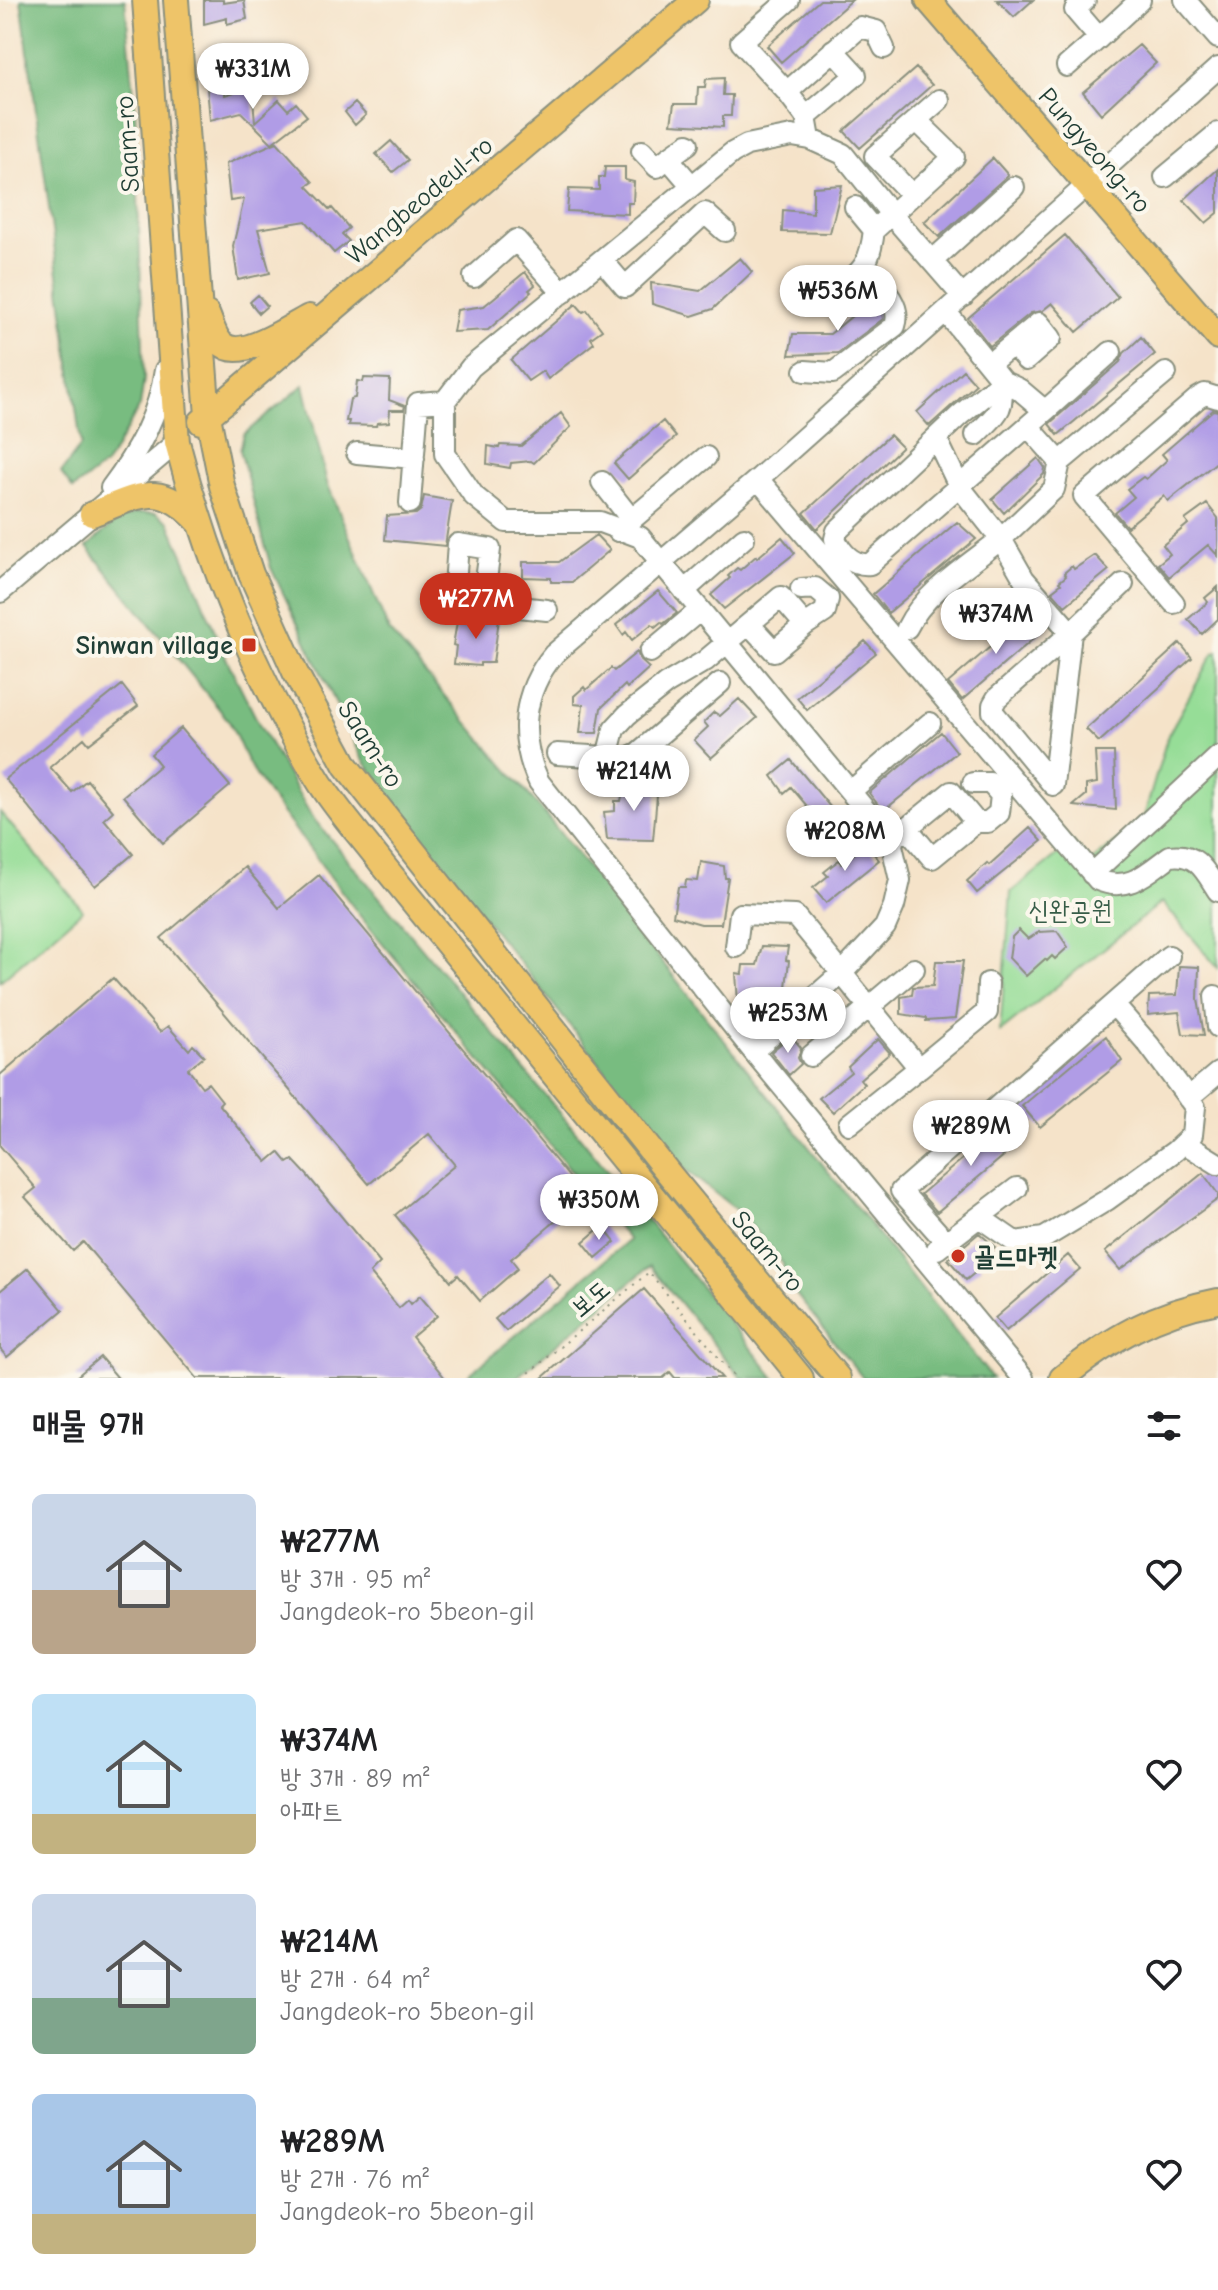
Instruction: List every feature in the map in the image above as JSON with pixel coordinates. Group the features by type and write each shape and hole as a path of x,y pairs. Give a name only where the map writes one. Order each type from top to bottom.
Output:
{"main road":[{"name":"Saam-ro","path":"145,0 177,442 200,524 223,589 267,686 318,781 801,1378"},
{"name":"Saam-ro","path":"176,0 208,416 222,486 251,574 295,672 346,766 670,1175 838,1378"},
{"name":"Wangbeodeul-ro","path":"177,442 696,0"},
{"name":"Pungyeong-ro","path":"928,0 1218,337"},
{"path":"199,297 218,339 226,347 237,351 250,348 347,297"},
{"path":"92,514 141,496 156,494 183,505 200,524"},
{"path":"1062,1378 1095,1352 1141,1325 1184,1309 1218,1301"}],"street":[{"path":"789,0 741,42 806,117 810,139"},
{"path":"1085,0 1075,10 1099,38"},
{"path":"1067,66 1140,0"},
{"path":"1185,0 1218,38"},
{"path":"787,92 860,27 876,31 884,48"},
{"path":"806,117 856,75 833,50"},
{"path":"1023,1378 753,1051 539,782 527,747 527,707 543,667 554,654 758,479 1218,68"},
{"path":"912,195 875,156 939,100"},
{"path":"837,292 864,268 874,230 954,157 916,120"},
{"path":"1165,177 1218,133"},
{"path":"706,457 624,525 506,522 474,496 445,454 445,401 471,367 691,185 747,145 792,136 810,139 843,154 963,297"},
{"path":"642,151 657,167 688,144"},
{"path":"668,158 691,185"},
{"path":"932,261 1014,187"},
{"path":"855,207 874,230"},
{"path":"602,260 625,287 705,213 725,231"},
{"path":"474,277 516,240 563,293"},
{"path":"805,371 833,373 895,326 898,317 891,298 864,268"},
{"path":"946,312 989,364 1000,382 1004,397 1001,407 976,435"},
{"path":"92,514 130,463 161,399 169,338"},
{"path":"989,364 1013,345"},
{"path":"1000,382 837,531 835,539 852,561 870,564 1111,352"},
{"path":"907,628 912,617 928,599 1001,539 1054,489 1060,462 1166,373"},
{"path":"1000,382 1019,389 1045,411"},
{"path":"1174,603 1084,496 1198,398 1205,394 1218,398"},
{"path":"410,503 418,403 445,401"},
{"path":"1028,426 1060,462"},
{"path":"936,438 959,486 1001,539 1024,579 1071,633 1053,785 993,712 993,705 997,698 1071,633 1123,584"},
{"path":"0,592 177,442"},
{"path":"357,453 414,458"},
{"path":"758,479 1098,880 1112,886 1128,884 1170,856 1178,854 1192,857 1217,885"},
{"path":"602,482 624,525 640,537 851,791 899,834 932,858 976,822 988,822 999,813 1001,795 990,783 973,783"},
{"path":"483,604 490,549 506,522"},
{"path":"684,591 744,538"},
{"path":"490,549 458,544 454,600 547,610"},
{"path":"749,624 774,651 825,612 828,599 815,588 801,589"},
{"path":"607,757 618,723 666,684 695,669 781,597 805,625"},
{"path":"650,652 700,610"},
{"path":"557,754 627,758 638,753 720,683"},
{"path":"851,791 930,723"},
{"path":"1092,874 1218,757"},
{"path":"899,834 951,792 976,822"},
{"path":"753,1051 842,973 870,945 891,917 900,880 899,834"},
{"path":"736,947 740,914 795,916 919,1068"},
{"path":"946,1242 901,1191 1169,956"},
{"path":"811,1056 914,969"},
{"path":"849,1124 987,1012 988,983"},
{"path":"1215,996 1218,1027"},
{"path":"979,1217 1015,1242 1044,1238 1107,1200 1192,1135 1195,1107 1149,1045 1114,1005"},
{"path":"1188,1098 1218,1073"},
{"path":"1184,1143 1218,1164"},
{"path":"924,1258 1017,1188"}],"path":[{"name":"보도","path":"523,1378 649,1272 735,1378"}],"green space":[{"path":"21,0 125,0 135,105 144,379 140,406 116,448 105,465 73,489 61,473 81,445"},
{"path":"304,385 327,483 389,631 541,809 992,1378 863,1378 784,1279 783,1264 771,1248 739,1212 682,1167 424,842 362,758 271,568 240,450 244,434"},
{"path":"136,513 156,513 169,522 227,660 261,728 312,817 576,1132 775,1378 741,1378 650,1266 516,1378 465,1378 629,1240 360,916 266,791 247,761 229,721 87,547 117,520"},
{"name":"신완공원","path":"1218,651 1218,968 1162,902 1000,1032 1011,892 1073,842 1091,862 1143,820 1168,735 1213,654"},
{"path":"0,812 83,910 0,981"}],"building":[{"path":"204,0 223,0 223,3 244,0 247,19 227,24 227,18 204,24"},
{"path":"820,0 852,0 781,62 767,46"},
{"path":"997,0 1033,0 1014,17"},
{"path":"1139,45 1156,63 1101,114 1083,92"},
{"path":"916,68 932,85 860,148 844,131"},
{"path":"724,78 723,95 732,95 731,116 723,116 723,127 671,124 674,104 697,104 698,87 705,87 706,79"},
{"path":"224,81 225,95 252,87 255,122 279,100 288,110 296,103 307,116 272,143 241,112 210,120 207,87"},
{"path":"355,103 366,115 355,125 345,112"},
{"path":"391,141 408,160 393,172 376,154"},
{"path":"277,142 313,182 307,186 349,228 342,234 349,241 334,253 306,221 258,229 270,273 238,280 233,246 244,199 230,201 226,164"},
{"path":"993,158 1008,175 939,237 924,222"},
{"path":"605,167 625,167 625,180 634,182 633,203 628,203 628,214 567,211 569,189 599,190 599,177 604,177"},
{"path":"1218,169 1218,213 1206,223 1184,200"},
{"path":"842,185 830,233 782,232 783,210 813,213 813,187"},
{"path":"1065,235 1118,297 1077,332 1052,303 1042,311 1031,313 990,346 968,318"},
{"path":"740,258 752,272 713,309 692,316 652,304 651,283 700,291"},
{"path":"525,272 535,285 529,290 531,292 488,330 453,332 457,310 484,306"},
{"path":"258,295 267,306 259,313 250,302"},
{"path":"873,299 881,308 883,319 838,353 789,355 793,334 830,334"},
{"path":"576,304 583,312 587,310 602,330 591,338 594,343 548,379 543,371 528,381 511,360"},
{"path":"1141,337 1155,354 1058,435 1049,424 1120,362 1124,353"},
{"path":"963,370 976,384 929,426 917,412"},
{"path":"364,378 390,379 389,400 405,406 404,410 390,410 389,422 377,423 376,426 348,425 350,399 355,398 357,381 363,382"},
{"path":"1213,410 1218,411 1218,461 1168,501 1164,496 1127,527 1115,513 1134,497 1127,489 1143,477 1146,479 1167,460 1162,454"},
{"path":"561,413 571,427 534,463 511,463 510,468 487,464 488,446 521,446"},
{"path":"663,421 676,437 628,479 614,463"},
{"path":"890,435 902,447 817,529 804,513"},
{"path":"1038,458 1045,468 1044,474 1004,513 992,499"},
{"path":"424,496 452,501 445,546 385,540 387,516 416,514 421,510"},
{"path":"1207,504 1218,518 1218,556 1208,545 1169,577 1158,564 1170,554 1163,545 1188,524 1185,520"},
{"path":"957,522 976,539 888,613 873,594"},
{"path":"596,535 610,550 572,582 523,577 523,562 559,562"},
{"path":"782,537 795,553 724,609 711,595 737,568 740,570"},
{"path":"1095,555 1109,570 1065,606 1052,591 1061,584 1059,582 1066,576 1064,573 1072,566 1074,569"},
{"path":"1218,587 1218,619 1202,634 1188,619 1208,602 1205,598"},
{"path":"658,591 677,613 663,624 661,622 655,627 652,624 632,640 626,632 623,635 616,625"},
{"path":"1031,612 1045,629 962,700 948,683"},
{"path":"485,616 499,619 493,663 480,663 480,666 454,664 457,622"},
{"path":"865,641 876,653 807,710 797,698"},
{"path":"1180,643 1192,658 1099,742 1086,729"},
{"path":"637,652 649,668 601,708 597,733 580,733 583,705 574,704 574,696 584,687 586,690 611,668 614,671"},
{"path":"122,685 138,706 89,744 84,738 50,767 72,792 87,780 113,811 104,819 133,854 95,886 5,779"},
{"path":"739,699 757,718 711,758 694,740 708,727 704,722 714,712 720,716"},
{"path":"181,728 230,786 163,843 123,796 160,765 151,754"},
{"path":"941,732 957,752 883,811 869,793"},
{"path":"1095,752 1114,752 1116,810 1073,806 1086,795 1086,785 1097,783"},
{"path":"791,760 846,826 833,837 791,787 784,793 772,776"},
{"path":"625,782 658,784 653,840 607,839 604,812 615,811 615,801 621,801"},
{"path":"1030,828 1042,841 977,893 967,881"},
{"path":"866,844 879,860 826,903 813,888 828,876 824,872 839,860 842,864"},
{"path":"701,862 724,866 725,878 728,878 721,924 701,924 673,916 678,887 685,887 686,880 698,881"},
{"path":"245,867 279,908 319,875 585,1196 511,1259 518,1268 480,1301 458,1275 451,1281 395,1215 455,1165 429,1134 369,1184 161,938"},
{"path":"1019,930 1028,939 1039,932 1057,931 1068,947 1055,959 1052,956 1047,961 1045,959 1026,976 1009,958 1012,937"},
{"path":"762,946 788,947 784,1004 780,1008 738,1003 736,973 742,974 743,965 757,965"},
{"path":"936,961 963,961 955,1019 926,1021 926,1018 901,1014 901,997 912,995 913,987 933,986"},
{"path":"1179,966 1199,967 1198,999 1204,1035 1183,1034 1179,1012 1148,1015 1149,996 1177,995"},
{"path":"113,978 160,1032 168,1026 189,1050 193,1045 204,1056 188,1069 202,1087 208,1083 222,1101 219,1104 267,1162 279,1152 288,1163 293,1160 307,1175 380,1263 370,1273 399,1308 408,1300 411,1304 420,1296 437,1316 412,1337 445,1378 197,1378 83,1242 73,1251 25,1197 36,1188 0,1146 0,1075"},
{"path":"791,1035 801,1048 798,1058 801,1064 789,1075 771,1052"},
{"path":"1106,1036 1122,1061 1040,1127 1022,1106"},
{"path":"878,1039 890,1053 860,1079 864,1084 833,1112 819,1098 851,1072 848,1067"},
{"path":"1005,1123 1019,1143 937,1212 921,1194"},
{"path":"1203,1173 1218,1194 1218,1199 1120,1270 1105,1252"},
{"path":"602,1226 615,1242 596,1258 583,1242"},
{"path":"979,1233 995,1247 977,1262 982,1267 966,1280 948,1259"},
{"path":"1068,1255 1080,1269 1006,1331 995,1318"},
{"path":"28,1268 63,1310 7,1357 0,1349 0,1291"},
{"path":"549,1273 560,1286 506,1331 495,1319"},
{"path":"644,1289 722,1378 675,1378 670,1372 663,1378 542,1378"},
{"path":"100,1357 118,1378 75,1378"}],"place":[{"name":"Sinwan village","path":"249,645"},
{"name":"골드마켓","path":"958,1256"}]}
